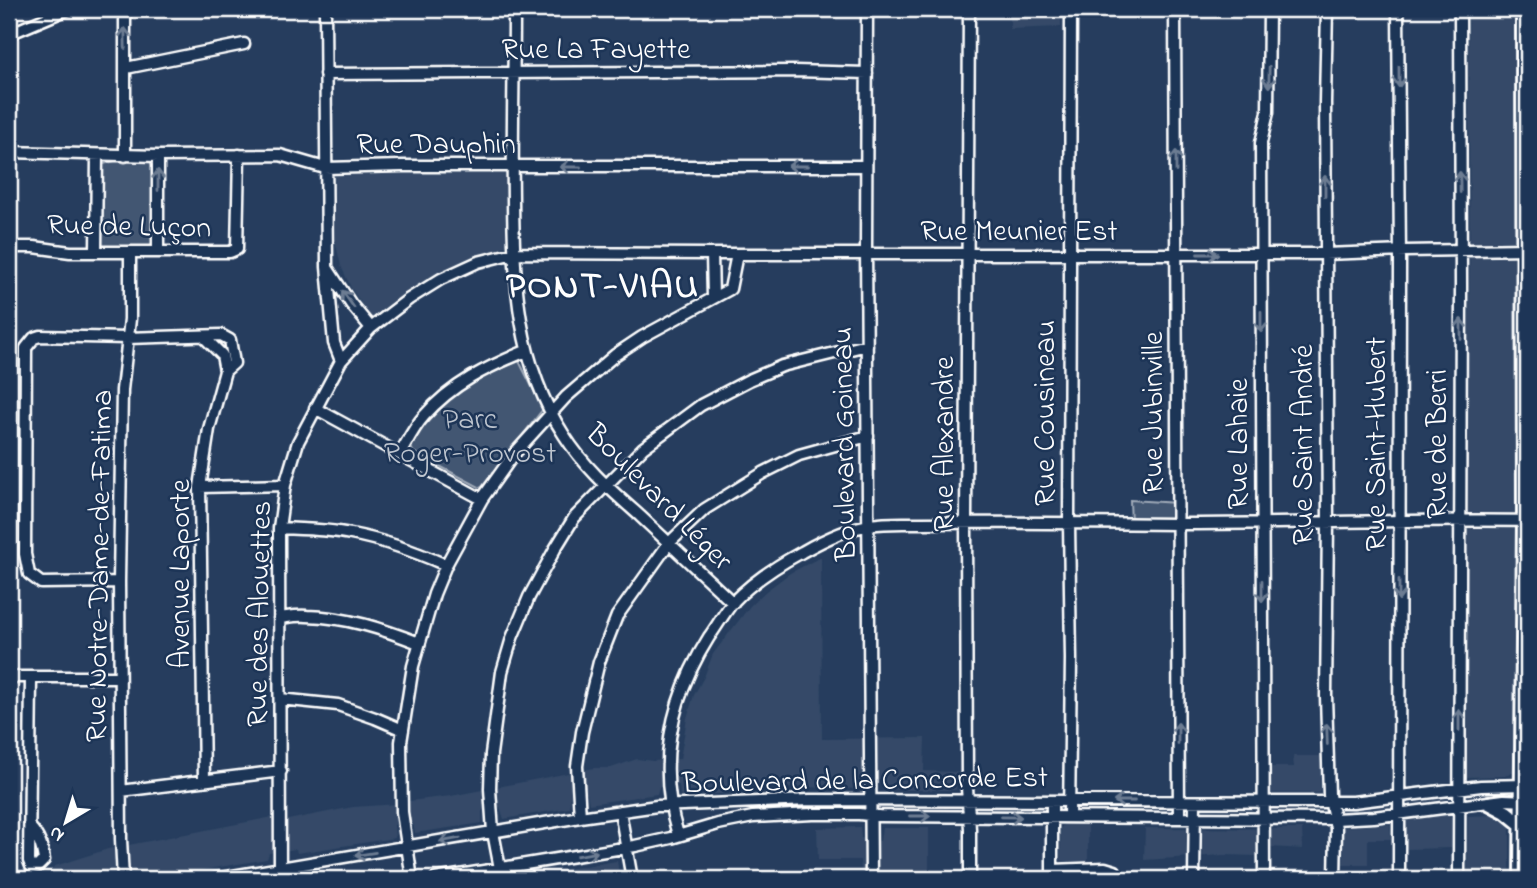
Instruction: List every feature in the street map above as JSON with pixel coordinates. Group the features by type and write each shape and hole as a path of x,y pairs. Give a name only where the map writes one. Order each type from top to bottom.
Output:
{"main road":[{"path":"1521,879 1525,801 1526,520 1523,9"},
{"path":"1489,803 1522,825"}],"street":[{"path":"9,34 68,9"},
{"path":"125,9 125,156"},
{"path":"325,9 327,267 334,343 341,361"},
{"name":"Boulevard Léger","path":"514,9 514,253 520,318 541,394 563,434 588,468 733,603"},
{"name":"Boulevard Goineau","path":"867,9 866,254 871,879"},
{"name":"Rue Alexandre","path":"969,9 967,522 968,800 971,879"},
{"name":"Rue Cousineau","path":"1069,817 1071,9"},
{"name":"Rue Jubinville","path":"1175,9 1178,818"},
{"name":"Rue Lahaie","path":"1264,879 1261,143 1268,112 1269,9"},
{"name":"Rue Saint André","path":"1326,9 1326,696 1331,803 1335,819 1335,879"},
{"name":"Rue Saint-Hubert","path":"1398,9 1399,879"},
{"name":"Rue de Berri","path":"1459,879 1460,9"},
{"path":"126,68 244,44"},
{"name":"Rue La Fayette","path":"325,74 795,71 867,73"},
{"name":"Rue Dauphin","path":"9,152 125,156 279,155 325,168 866,166"},
{"path":"96,252 97,155"},
{"name":"Rue de Luçon","path":"9,247 70,252 230,252 237,249 239,155"},
{"path":"158,156 158,253"},
{"name":"Rue Meunier Est","path":"514,253 1325,254 1526,249"},
{"name":"Rue Notre-Dame-de-Fatima","path":"123,879 119,677 122,390 130,319 130,253"},
{"name":"Rue des Alouettes","path":"280,874 279,527 285,485 298,442 341,361 371,328 441,279 478,262 514,253"},
{"path":"712,254 713,297"},
{"path":"412,879 402,812 401,742 413,666 434,594 446,565 482,499 514,454 566,397 615,355 642,337 730,289 737,254"},
{"path":"327,267 351,304 371,328"},
{"name":"Avenue Laporte","path":"120,582 41,583 29,574 25,554 26,348 34,338 40,336 127,338 221,335 230,340 234,363 225,371 209,429 200,487 204,780"},
{"path":"203,336 222,355 225,371"},
{"path":"501,874 490,797 491,754 502,672 528,597 575,519 643,448 701,405 782,366 867,345"},
{"path":"400,454 422,418 443,397 466,379 527,351"},
{"path":"315,408 482,499"},
{"path":"580,817 577,765 598,662 617,616 669,543 705,509 763,473 799,455 868,436"},
{"path":"200,487 285,485"},
{"path":"678,835 668,791 669,736 688,675 733,603 784,562 841,533 869,525 967,522 1177,524 1526,520"},
{"path":"279,527 353,534 419,553 446,565"},
{"path":"279,618 306,616 341,620 380,628 419,643"},
{"path":"9,677 119,677"},
{"path":"30,827 31,677"},
{"path":"280,699 338,705 403,730"},
{"path":"121,791 281,771"},
{"name":"Boulevard de la Concorde Est","path":"215,879 280,874 493,832 620,811 671,806 779,800 1331,803 1362,802 1459,789 1525,785"},
{"name":"Boulevard de la Concorde Est","path":"435,879 501,874 753,817 813,814 1335,819 1364,818 1508,800 1525,801"},
{"path":"1052,801 1052,874 1105,868 1115,871 1117,879"},
{"path":"1195,802 1195,879"},
{"path":"620,811 632,879"}],"shaded area":[{"path":"1010,9 1061,9 1061,27 1010,29"},
{"path":"1468,9 1528,9 1528,772 1511,772 1505,776 1466,777 1465,615 1470,242"},
{"path":"334,170 505,170 507,246 436,275 371,318 351,288 341,266 335,240"},
{"path":"821,557 822,739 925,738 924,771 958,772 956,790 882,790 881,780 861,780 859,789 804,787 680,795 679,785 659,787 657,794 589,804 587,793 571,795 569,808 504,819 500,807 482,811 482,823 415,833 413,823 394,825 395,838 297,853 296,849 269,853 267,859 148,879 135,879 133,872 115,874 114,879 38,879 55,866 108,849 288,814 288,820 353,807 451,796 594,768 611,768 637,759 680,759 694,695 713,654 750,606 766,591 790,573"},
{"path":"1293,756 1321,756 1320,793 1271,793 1271,767 1294,767"},
{"path":"1449,814 1452,819 1452,848 1405,849 1407,820"},
{"path":"1496,815 1510,824 1510,879 1467,879 1468,816"},
{"path":"1064,824 1088,824 1088,862 1061,861 1060,829"},
{"path":"1390,824 1391,839 1368,839 1368,864 1343,864 1344,827"},
{"path":"860,827 861,838 880,841 882,828 929,828 929,879 862,879 860,860 818,860 817,828"},
{"path":"1145,828 1302,829 1303,849 1256,846 1256,856 1224,855 1144,860"},
{"path":"617,861 620,879 514,879 514,877"}],"green space":[{"path":"122,159 149,160 156,171 154,243 144,252 107,250 99,243 100,165"},
{"name":"Parc Roger-Provost","path":"519,361 543,409 481,488 413,452 411,445 415,437 452,398 479,379"},
{"path":"1130,500 1177,503 1177,524 1131,523"}],"district":[{"name":"PONT-VIAU","path":"603,284"}]}
